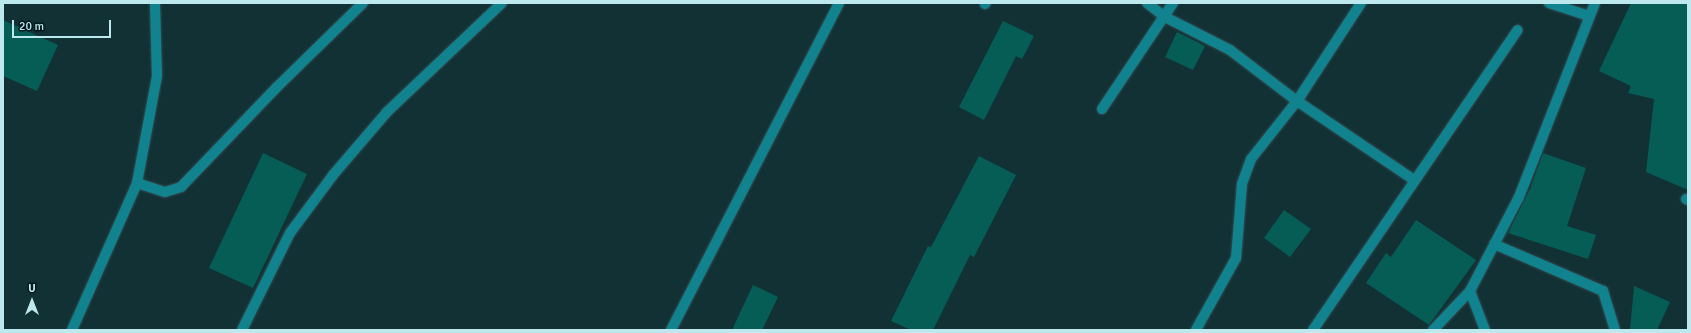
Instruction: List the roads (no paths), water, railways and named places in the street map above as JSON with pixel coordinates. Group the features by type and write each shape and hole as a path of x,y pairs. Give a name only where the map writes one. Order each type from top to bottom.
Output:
{"street":[{"path":"72,330 137,183 157,76 155,3"},
{"path":"137,183 164,192 182,187 277,87 363,3"},
{"path":"242,330 290,233 333,175 387,112 502,3"},
{"path":"671,330 839,3"},
{"path":"1147,3 1165,17 1230,50 1297,101 1414,180"},
{"path":"1102,109 1173,3"},
{"path":"1196,330 1236,258 1242,184 1251,159 1297,101 1361,3"},
{"path":"1549,3 1590,16"},
{"path":"1432,330 1470,291 1519,196 1595,3"},
{"path":"1314,330 1335,303 1414,180 1444,141 1518,30"},
{"path":"1494,244 1603,291 1615,330"},
{"path":"1470,291 1485,330"}]}
